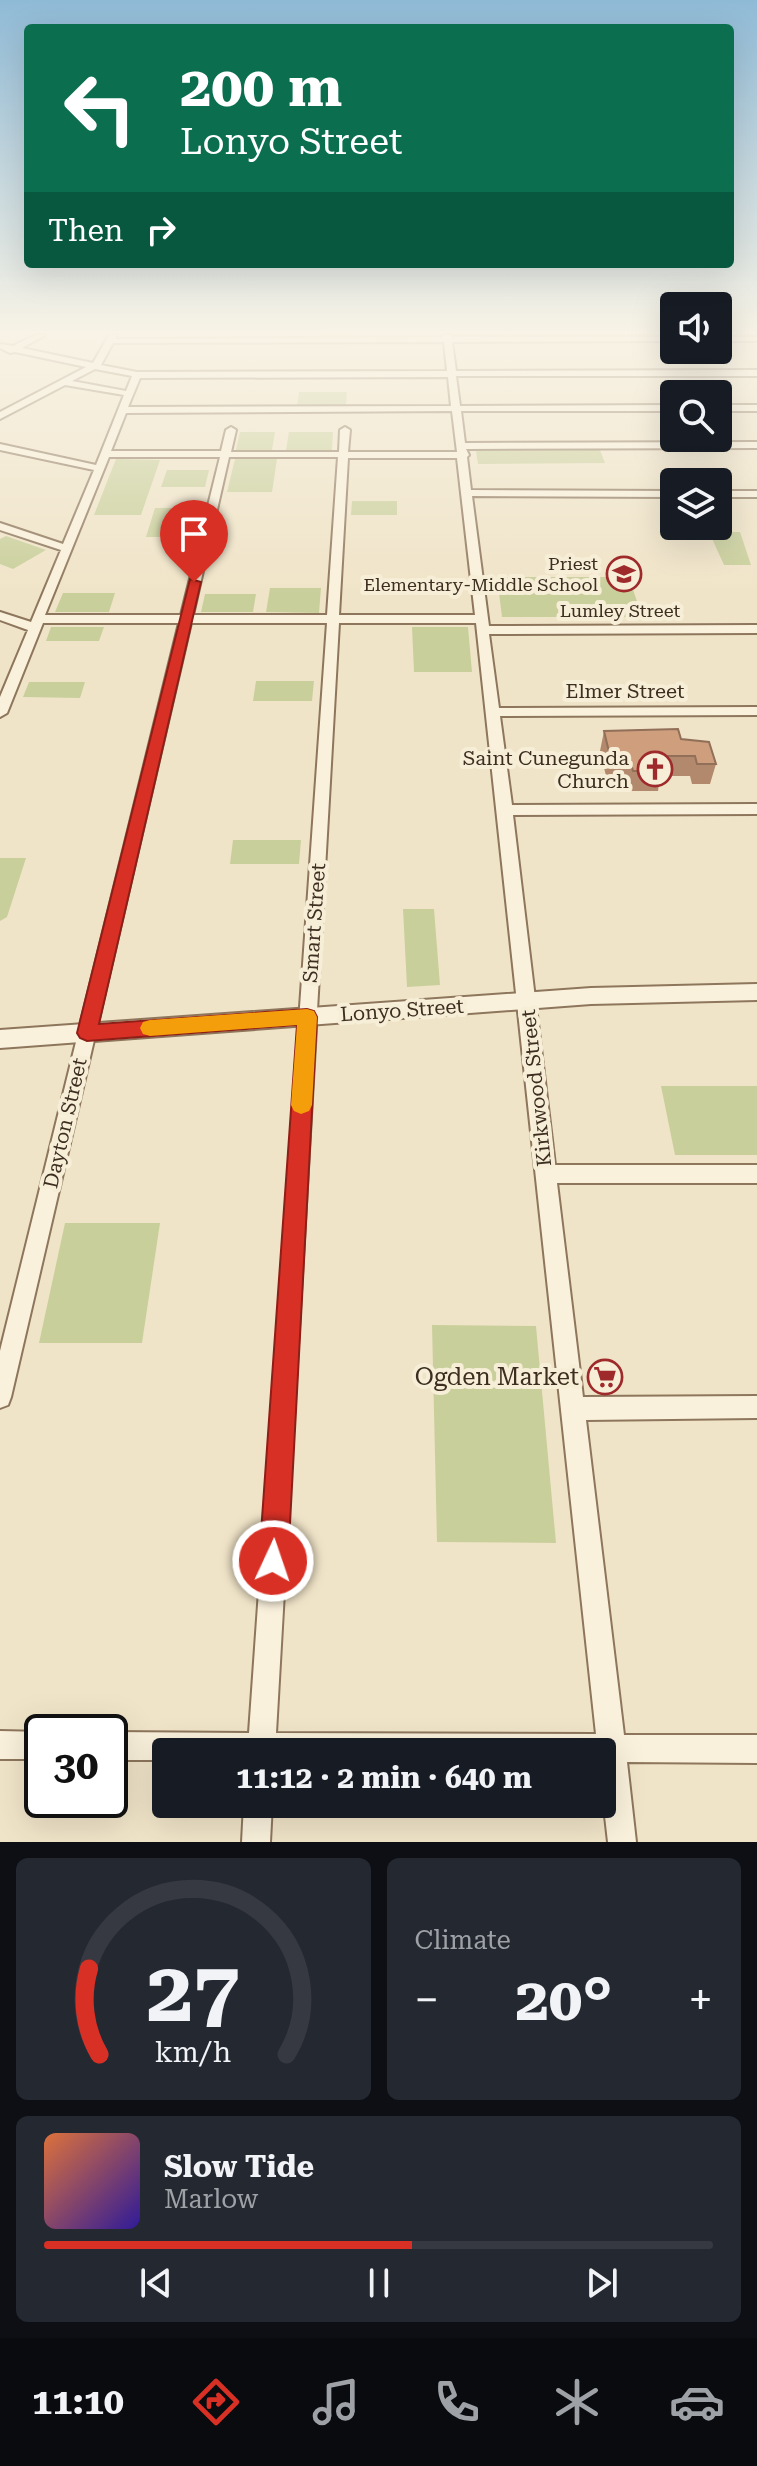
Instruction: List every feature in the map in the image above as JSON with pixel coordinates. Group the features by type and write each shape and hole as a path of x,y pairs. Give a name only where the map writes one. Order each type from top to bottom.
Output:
{"street":[{"path":"0,713 121,421"},
{"name":"Kirkwood Street","path":"459,421 610,1738"},
{"name":"Dayton Street","path":"0,1397 231,430"},
{"name":"Smart Street","path":"263,1738 345,430"},
{"path":"107,454 343,455 757,445"},
{"path":"0,447 101,469"},
{"path":"468,493 660,494"},
{"path":"732,494 757,494"},
{"path":"0,526 59,547 69,547"},
{"name":"Lumley Street","path":"0,616 26,626 37,622 333,619 757,629"},
{"name":"Elmer Street","path":"493,712 757,711"},
{"path":"505,810 757,809"},
{"name":"Lonyo Street","path":"0,1039 89,1023 308,1007 526,1001 650,993 757,992"},
{"path":"545,1174 757,1174"},
{"path":"572,1409 757,1407"},
{"path":"0,1745 24,1745"},
{"path":"128,1746 152,1747"},
{"path":"616,1748 757,1749"},
{"name":"Kirkwood Street","path":"616,1791 622,1842"},
{"path":"256,1842 257,1818"}],"green space":[{"path":"240,432 275,432 272,450 236,450"},
{"path":"289,432 333,432 332,450 286,450"},
{"path":"600,450 605,463 478,464 476,451"},
{"path":"116,459 160,460 141,515 94,515"},
{"path":"235,459 277,459 272,492 227,492"},
{"path":"167,470 209,470 205,487 161,487"},
{"path":"352,501 397,501 397,515 351,515"},
{"path":"155,508 200,508 192,537 146,537"},
{"path":"732,532 740,532 751,565 724,565 713,540 732,540"},
{"path":"6,536 46,550 13,569 0,564 0,539"},
{"path":"497,577 629,577 642,617 502,617"},
{"path":"270,588 321,588 319,613 266,612"},
{"path":"63,593 115,593 109,612 55,612"},
{"path":"205,594 256,594 253,612 201,612"},
{"path":"51,627 104,627 99,641 46,641"},
{"path":"412,627 468,627 472,672 414,672"},
{"path":"256,681 314,681 312,701 253,701"},
{"path":"29,682 85,682 80,698 23,697"},
{"path":"233,840 301,840 299,864 230,864"},
{"path":"0,858 26,858 7,917 0,921"},
{"path":"403,909 434,909 440,985 407,987"},
{"path":"661,1086 757,1086 757,1155 675,1155"},
{"path":"65,1223 160,1223 142,1343 39,1343"},
{"path":"432,1325 536,1326 556,1543 437,1542"}],"building":[{"path":"678,729 681,739 709,742 716,764 697,764 695,756 665,756 667,765 661,764 662,771 633,771 629,756 610,756 604,731"}],"slow traffic":[{"path":"150,1028 307,1017 301,1105"}],"place":[{"name":"Priest Elementary‑Middle School","path":"624,574"},
{"name":"Saint Cunegunda Church","path":"655,769"},
{"name":"Ogden Market","path":"605,1377"}],"route":[{"path":"194,582 87,1033 307,1017 273,1561"}]}
